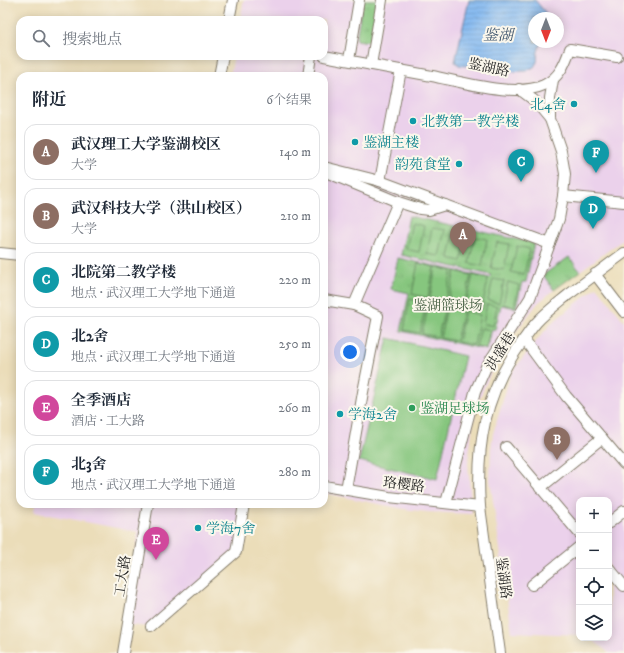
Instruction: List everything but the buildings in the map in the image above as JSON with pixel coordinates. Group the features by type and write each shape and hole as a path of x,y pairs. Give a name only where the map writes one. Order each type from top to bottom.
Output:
{"street":[{"path":"230,16 233,0"},
{"path":"349,58 360,0"},
{"path":"372,62 382,0"},
{"path":"521,90 538,88 553,80 563,68 570,49 617,58"},
{"name":"鉴湖路","path":"328,51 349,58"},
{"name":"鉴湖路","path":"328,56 349,58 497,82 521,90"},
{"path":"220,72 222,60"},
{"path":"309,72 310,60"},
{"name":"鉴湖路","path":"372,62 401,70 470,84 521,90"},
{"path":"380,181 401,70"},
{"path":"446,503 471,403 480,379 498,346 530,298 559,219 565,181 563,160 550,119 553,80"},
{"path":"521,90 540,106 550,119"},
{"path":"328,168 380,181 550,244"},
{"path":"328,174 398,202 425,210 432,210 444,205"},
{"path":"563,196 624,202"},
{"path":"354,306 398,202"},
{"path":"0,253 16,255"},
{"name":"洪盛巷","path":"480,507 479,458 485,417 501,375 511,357 535,323 595,274 624,253"},
{"path":"595,274 624,312"},
{"path":"328,301 354,306 378,316 346,490"},
{"path":"524,339 566,396 624,464"},
{"path":"540,488 602,438"},
{"path":"506,447 576,530"},
{"name":"珞樱路","path":"328,487 389,497 480,507"},
{"name":"鉴湖路","path":"480,507 500,653"},
{"name":"工大路","path":"123,653 147,508"},
{"path":"151,626 236,552 243,508"},
{"path":"612,521 624,511"},
{"path":"532,585 576,549"},
{"path":"610,569 624,586"}],"shaded area":[{"path":"244,0 624,0 624,239 538,303 496,360 478,402 472,429 468,464 472,514 428,512 404,509 328,494 328,72 231,72 233,60 328,60 328,16 241,16"},
{"path":"597,287 624,321 624,653 609,653 594,641 612,641 612,497 576,497 576,635 512,632 490,480 493,434 511,373 554,321"},
{"path":"34,508 248,508 240,551 153,627 128,625 138,532 34,512"}],"green space":[{"path":"363,0 377,0 370,42 356,40"},
{"name":"鉴湖篮球场","path":"409,216 534,243 526,282 522,282 516,308 501,305 495,330 492,329 487,350 401,331 409,293 391,289 398,258 490,278 491,275 401,255"},
{"path":"412,223 424,226 419,252 406,249"},
{"path":"432,228 445,230 439,256 427,254"},
{"path":"454,232 467,235 461,261 449,258"},
{"path":"475,237 487,239 482,266 469,263"},
{"path":"497,242 509,244 504,270 491,268"},
{"path":"517,246 530,249 524,275 511,272"},
{"path":"569,257 580,271 554,290 543,275"},
{"path":"418,263 434,267 428,298 412,294"},
{"path":"436,267 452,271 445,301 430,298"},
{"path":"455,271 471,275 464,305 448,302"},
{"path":"473,275 488,279 482,309 466,306"},
{"path":"493,279 504,281 499,303 488,300"},
{"path":"508,282 519,285 514,307 503,304"},
{"path":"410,299 426,303 420,333 404,330"},
{"path":"429,303 445,307 438,337 422,334"},
{"path":"487,304 497,306 493,326 483,323"},
{"path":"447,307 463,311 456,341 440,338"},
{"path":"465,311 480,315 474,345 458,342"},
{"path":"481,328 490,330 486,349 476,347"},
{"name":"鉴湖足球场","path":"388,338 465,356 437,479 359,461"}],"water":[{"name":"鉴湖","path":"469,0 535,0 545,12 528,12 528,48 539,48 537,62 534,67 526,71 500,72 476,64 464,66 455,62"}],"place":[{"name":"北4舍","path":"574,104"},
{"name":"北教第一教学楼","path":"413,121"},
{"name":"鉴湖主楼","path":"355,142"},
{"name":"韵苑食堂","path":"459,164"},
{"name":"北3舍","path":"596,173"},
{"name":"北院第二教学楼","path":"521,182"},
{"name":"北2舍","path":"593,229"},
{"name":"武汉理工大学鉴湖校区","path":"463,255"},
{"name":"鉴湖足球场","path":"412,408"},
{"name":"学海2舍","path":"340,414"},
{"name":"武汉科技大学（洪山校区）","path":"557,460"},
{"name":"学海7舍","path":"198,528"},
{"name":"全季酒店","path":"156,560"}]}
